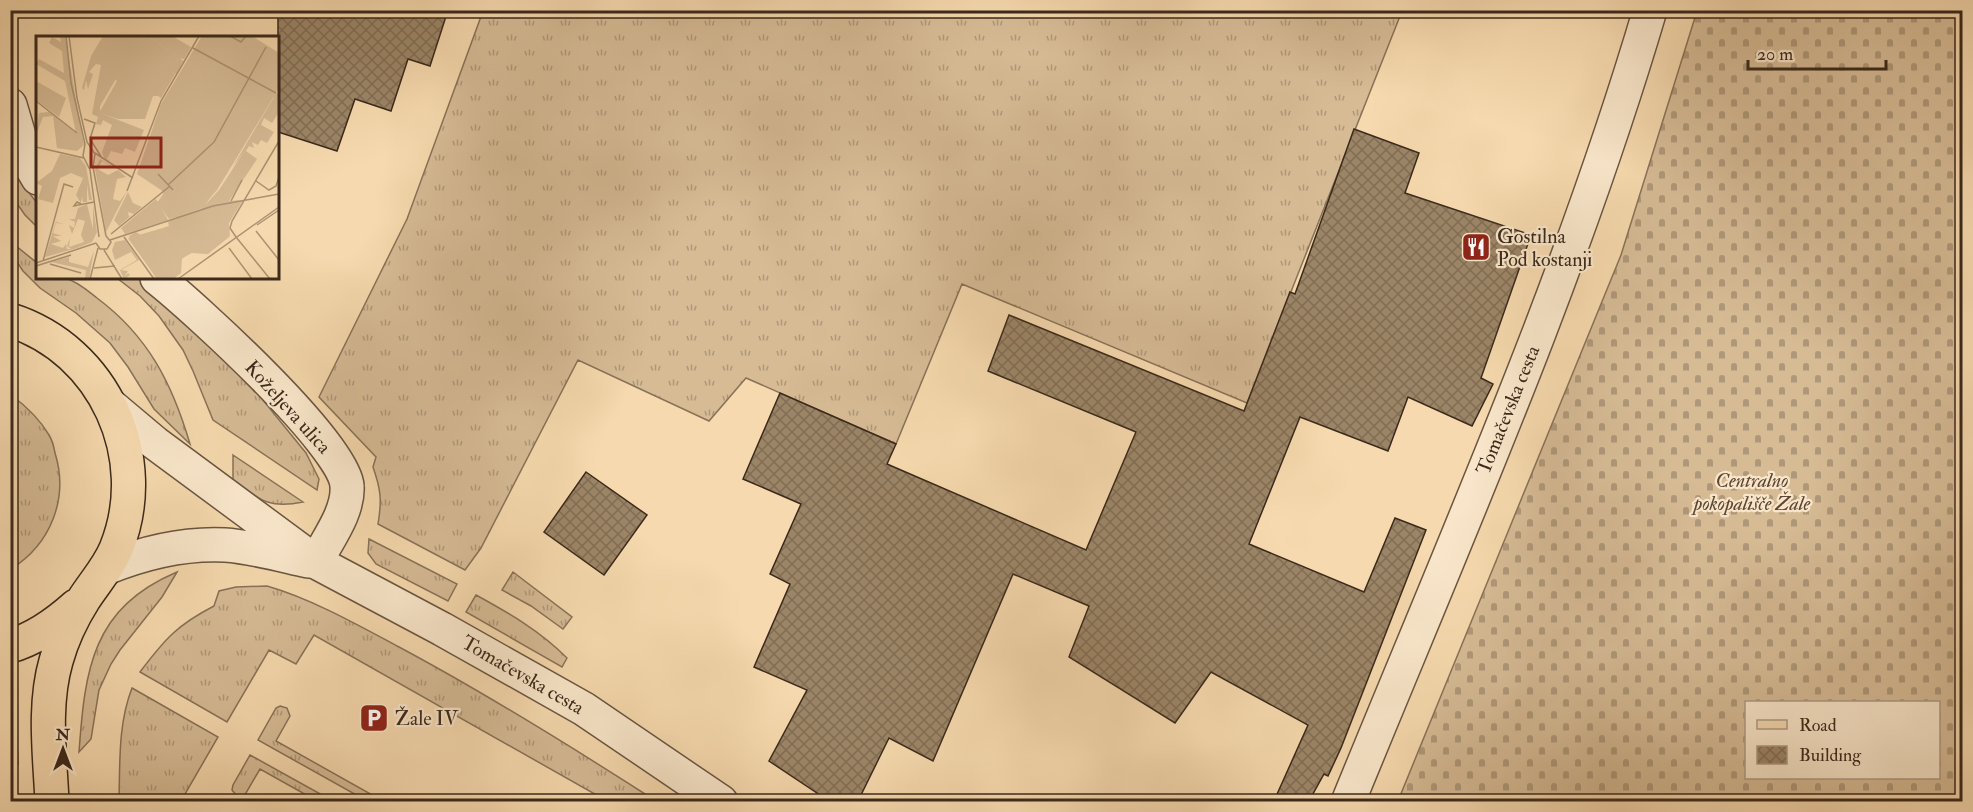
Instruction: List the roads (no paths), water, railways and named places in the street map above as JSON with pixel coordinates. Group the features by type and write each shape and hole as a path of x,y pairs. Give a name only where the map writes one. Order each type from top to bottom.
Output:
{"main road":[{"path":"10,309 23,326 54,342 82,365 94,379 111,406 125,443 129,479 122,534 106,568 84,599 61,645 55,664 49,714 52,801"},
{"path":"10,646 42,632 84,599"}],"street":[{"name":"Tomačevska cesta","path":"1348,801 1478,487 1562,274 1650,10"},
{"path":"10,105 25,156 36,175"},
{"name":"Koželjeva ulica","path":"158,279 279,392 320,437 346,477 347,496 342,513 316,562"},
{"name":"Tomačevska cesta","path":"111,406 155,443 316,562 442,629 584,710 721,801"},
{"name":"Tomačevska cesta","path":"106,568 169,549 211,545 226,545 316,562"}],"place":[{"name":"Gostilna Pod kostanji","path":"1476,247"},
{"name":"Žale IV","path":"374,718"}],"park label":[{"name":"Centralno pokopališče Žale","path":"1752,492"}]}
